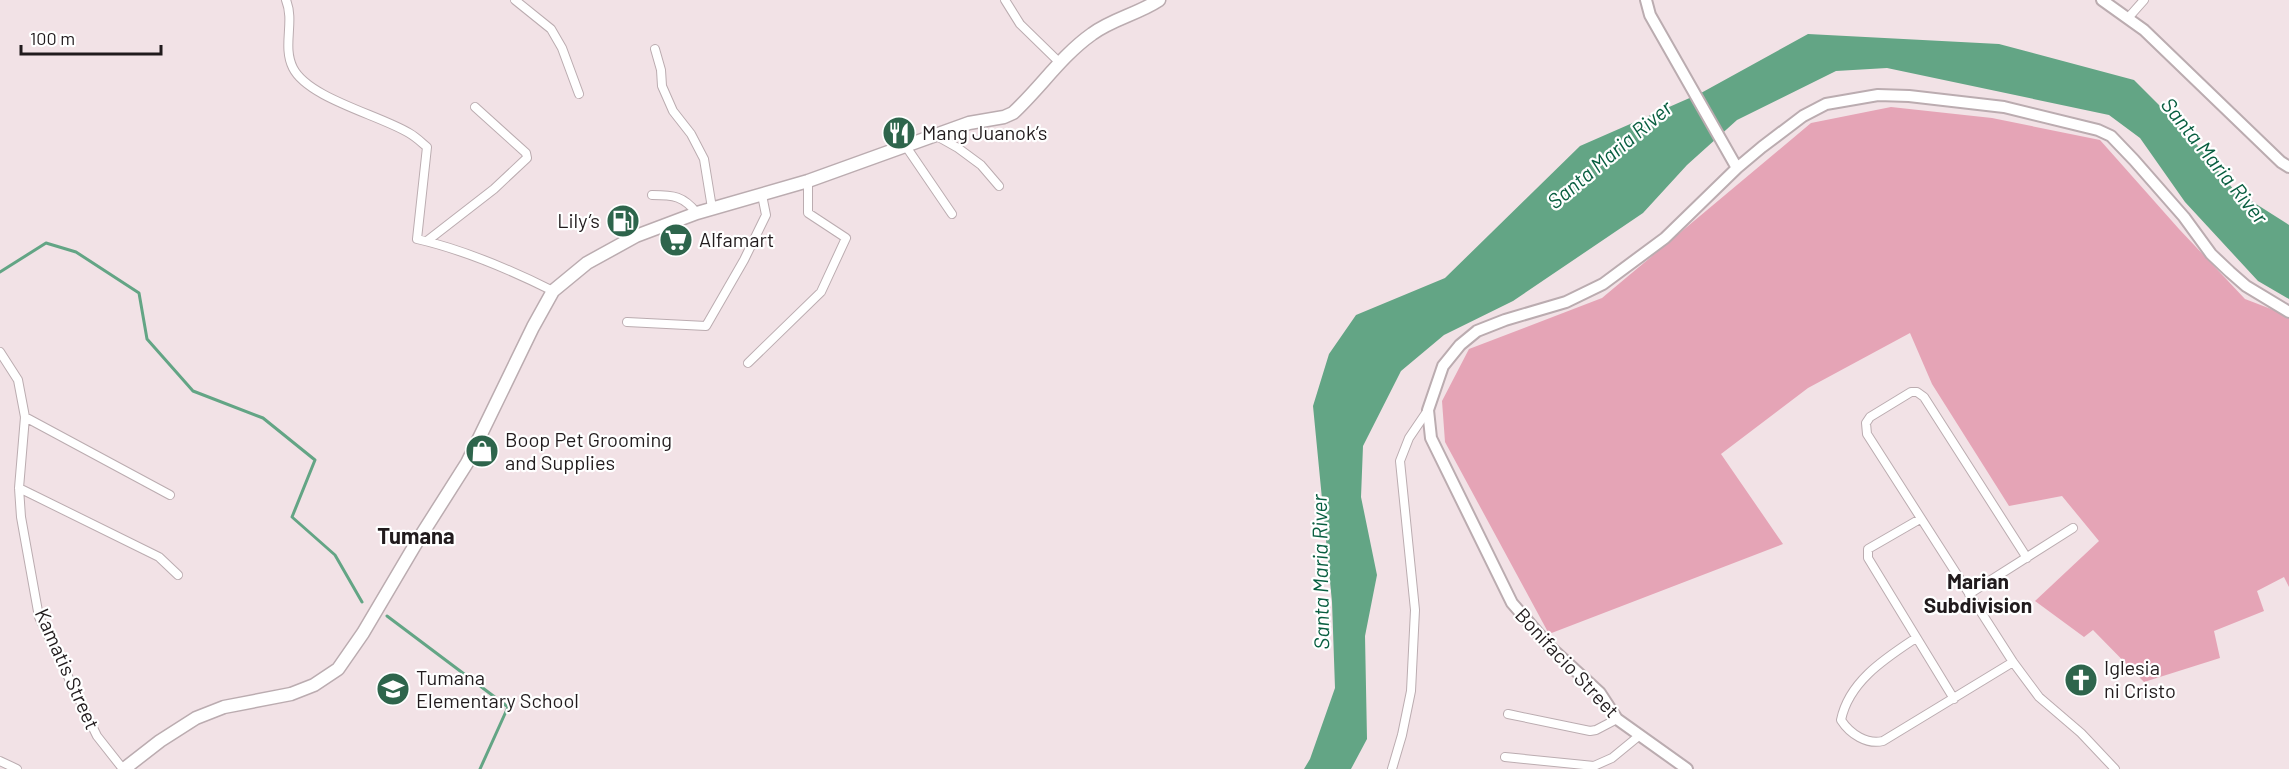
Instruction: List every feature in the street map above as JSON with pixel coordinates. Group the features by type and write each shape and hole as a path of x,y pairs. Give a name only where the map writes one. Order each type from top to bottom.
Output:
{"main road":[{"path":"123,769 196,718 224,707 291,694 314,685 338,669 363,633 467,463 532,327 553,291 587,263 636,236 697,213 808,181 969,123 1014,113 1059,62 1093,33 1141,4 1158,0"}],"street":[{"path":"286,0 290,16 287,40 289,57 300,78 307,85 407,132 427,147 417,239 461,251 498,265 553,291"},
{"path":"515,0 551,29 562,48 579,94"},
{"path":"1005,0 1020,24 1059,62"},
{"path":"1646,0 1650,15 1737,168"},
{"path":"2102,0 2144,30 2281,162 2289,167"},
{"path":"2128,18 2144,0"},
{"path":"655,49 662,70 662,86 673,111 691,134 704,159 712,208"},
{"path":"1392,769 1411,691 1415,610 1400,461 1409,438 1428,410 1443,366 1460,345 1477,332 1505,320 1566,302 1603,284 1665,238 1737,168 1803,116 1826,104 1878,95 1909,96 2004,107 2057,118 2098,130 2111,136 2184,217 2211,254 2246,286 2289,312"},
{"path":"427,242 494,189 527,158 526,153 475,107"},
{"path":"934,135 958,148 981,165 999,186"},
{"path":"904,145 952,214"},
{"path":"748,363 821,292 846,238 808,213 808,181"},
{"path":"652,195 670,195 686,200 697,213"},
{"path":"627,322 706,326 744,260 766,215 762,195"},
{"name":"Kamatis Street","path":"0,352 18,380 25,417 19,488 21,517 39,617 97,736 123,769"},
{"path":"2027,558 1924,397 1917,392 1911,392 1870,417 1865,428 1920,519 2013,662 2039,697 2086,738 2115,769"},
{"name":"Bonifacio Street","path":"1428,410 1431,438 1512,603 1551,648 1600,693 1617,719 1687,769"},
{"path":"25,417 170,495"},
{"path":"19,488 159,557 178,575"},
{"path":"1920,519 1868,549 1867,553 1954,699"},
{"path":"1969,594 2073,528"},
{"path":"1916,638 1878,664 1860,683 1843,711 1841,720 1849,730 1869,742 1883,741 2013,662"},
{"path":"1508,714 1590,731 1617,719"},
{"path":"1505,757 1559,766 1594,766 1612,758 1640,735"},
{"path":"0,761 17,769"}],"shaded area":[{"path":"1891,107 1992,118 2100,140 2245,299 2289,316 2289,587 2284,577 2257,591 2264,611 2214,631 2220,658 2144,682 2093,630 2084,637 2035,601 2099,541 2062,496 2009,506 1932,384 1910,333 1808,388 1721,454 1783,544 1549,634 1445,442 1442,401 1469,349 1602,298 1811,123"}],"water":[{"name":"Santa Maria River","path":"1808,34 1999,44 2134,80 2189,135 2234,190 2289,225 2289,299 2258,281 2185,202 2140,138 2109,115 1887,68 1836,71 1737,120 1687,165 1643,213 1513,301 1444,335 1401,371 1363,446 1361,497 1377,575 1365,636 1367,739 1351,769 1304,769 1310,759 1335,688 1332,602 1313,406 1329,354 1356,315 1445,278 1580,146 1701,93"}],"waterway":[{"path":"0,272 46,243 76,252 139,293 147,339 193,391 263,418 315,460 292,517 335,555 362,602"},
{"path":"387,616 508,707 480,769"}],"place":[{"name":"Mang Juanok’s","path":"899,133"},
{"name":"Lily’s","path":"623,221"},
{"name":"Alfamart","path":"676,240"},
{"name":"Boop Pet Grooming and Supplies","path":"482,451"},
{"name":"Iglesia ni Cristo","path":"2081,680"},
{"name":"Tumana Elementary School","path":"393,689"}],"district":[{"name":"Tumana","path":"416,536"},
{"name":"Marian Subdivision","path":"1978,594"}]}
